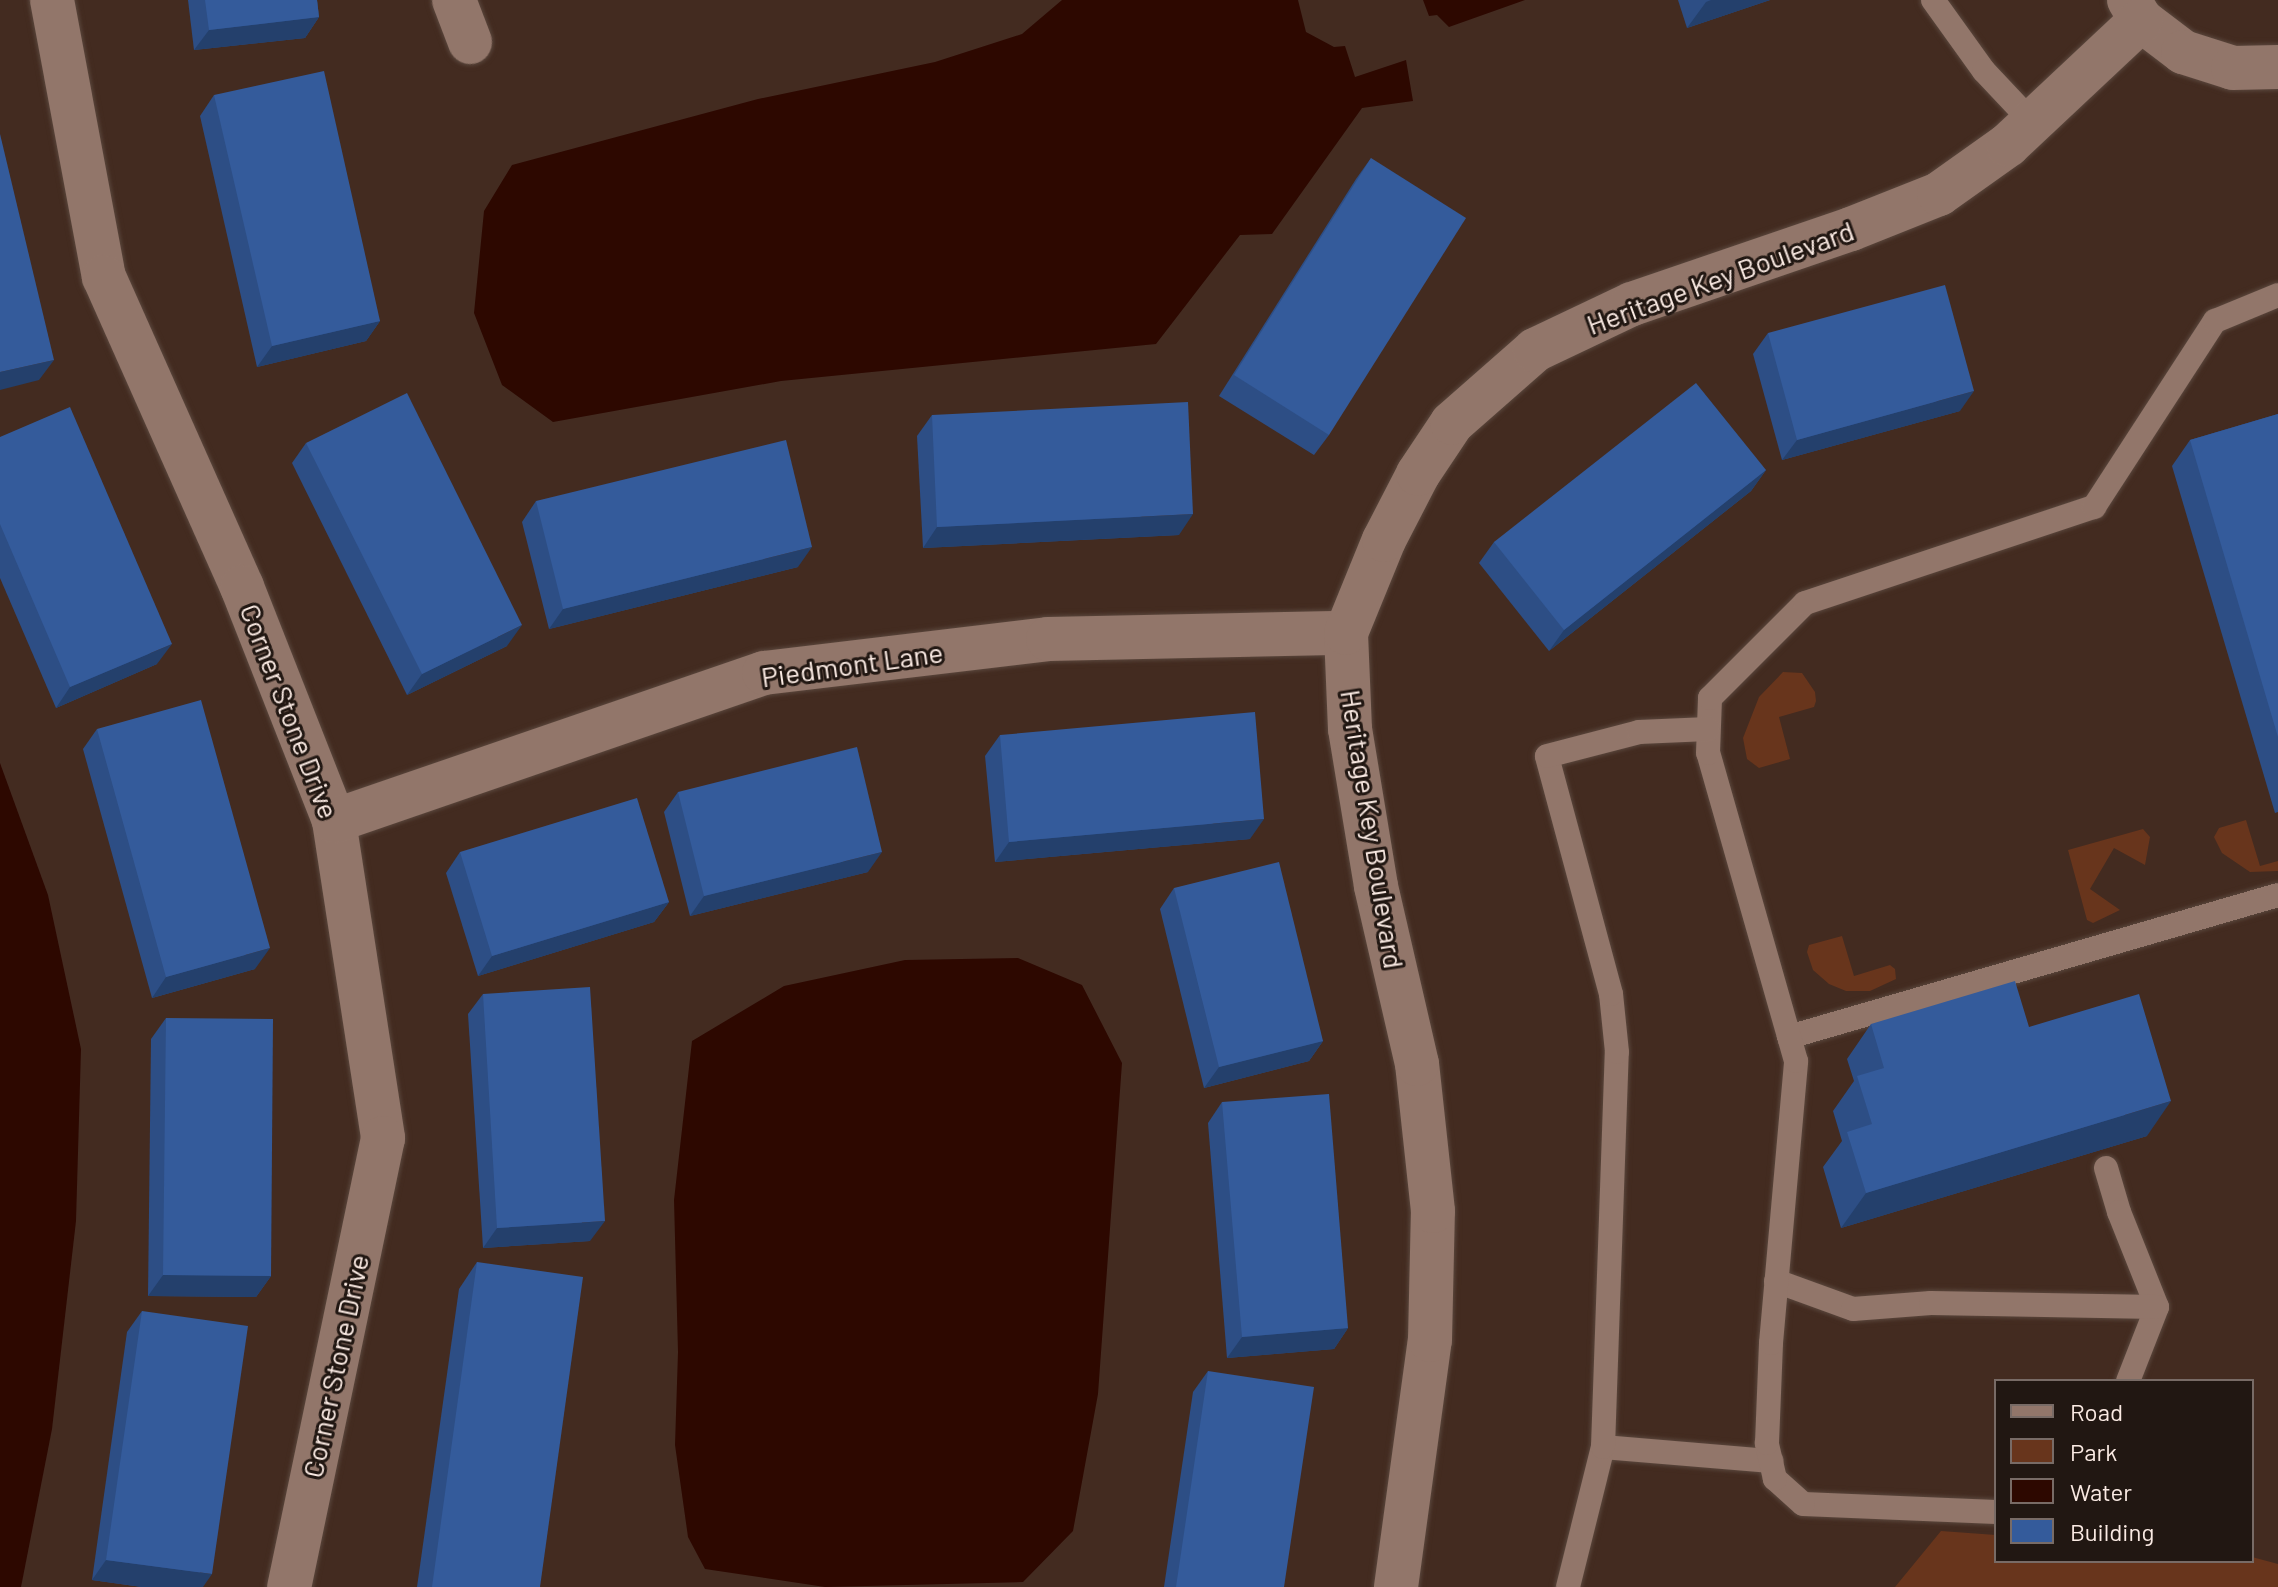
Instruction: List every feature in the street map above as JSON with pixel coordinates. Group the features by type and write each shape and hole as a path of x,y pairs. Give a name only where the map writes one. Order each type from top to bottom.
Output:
{"street":[{"name":"Corner Stone Drive","path":"52,0 104,277 242,587 334,821 383,1138 289,1587"},
{"path":"454,0 470,42"},
{"path":"2135,10 2183,52 2233,68 2278,67"},
{"name":"Heritage Key Boulevard","path":"1396,1587 1430,1340 1433,1211 1417,1064 1376,886 1350,729 1346,633 1384,540 1426,461 1452,423 1535,350 1632,304 1851,229 1939,194 2008,145 2135,10"},
{"name":"Piedmont Lane","path":"334,821 764,673 1048,639 1346,633"}],"lane":[{"path":"1933,0 1984,71 2032,122"},
{"path":"1994,1512 1803,1504 1775,1479 1767,1443 1776,1281 1796,1061 1708,753 1710,698 1805,603 2094,507 2215,321 2278,295"},
{"path":"1568,1587 1603,1447 1617,1052 1611,994 1547,756 1639,732 1708,729"},
{"path":"1789,1037 2278,895"},
{"path":"2106,1168 2119,1212 2157,1307 2129,1379"},
{"path":"1776,1281 1853,1309 1931,1303 2157,1307"},
{"path":"1603,1447 1771,1461"}],"green space":[{"path":"1783,672 1802,673 1815,692 1816,701 1814,707 1779,717 1790,759 1759,768 1747,759 1743,738 1759,697"},
{"path":"2246,820 2260,866 2278,861 2278,871 2250,872 2222,853 2214,837 2219,828"},
{"path":"2143,829 2150,837 2145,865 2114,848 2090,889 2120,910 2093,923 2087,920 2068,850"},
{"path":"1842,936 1854,976 1890,965 1895,969 1896,979 1870,991 1846,991 1829,984 1813,970 1807,952 1809,945"},
{"path":"1941,1531 1994,1535 1994,1563 2254,1563 2254,1558 2278,1564 2278,1587 1895,1587"}],"water":[{"path":"1062,0 1298,0 1306,32 1334,47 1345,46 1355,77 1406,60 1413,101 1362,108 1272,234 1240,235 1156,344 781,381 553,422 502,385 474,313 484,211 512,165 758,99 935,62 1022,34"},
{"path":"1423,0 1525,0 1449,27 1437,15 1429,16"},
{"path":"0,763 48,895 81,1049 76,1221 52,1429 21,1587 0,1587"},
{"path":"1018,958 1082,985 1122,1063 1098,1394 1073,1531 1023,1582 825,1587 705,1569 688,1537 675,1445 678,1352 674,1200 692,1041 784,986 905,960"}],"building":[{"path":"205,0 317,0 319,17 209,30"},
{"path":"324,71 380,321 272,346 214,95"},
{"path":"0,134 54,360 0,372"},
{"path":"1371,158 1466,218 1329,435 1234,375"},
{"path":"1945,285 1974,391 1797,440 1768,333"},
{"path":"1696,383 1766,470 1564,630 1494,542"},
{"path":"407,393 522,625 422,674 306,443"},
{"path":"1188,402 1193,514 937,527 932,415"},
{"path":"70,407 172,644 70,687 0,524 0,437"},
{"path":"2278,414 2278,737 2190,440"},
{"path":"786,440 812,547 563,609 536,501"},
{"path":"201,700 270,948 166,977 97,729"},
{"path":"1255,712 1264,819 1009,842 1000,735"},
{"path":"857,747 882,852 704,896 678,792"},
{"path":"637,798 669,902 492,956 460,852"},
{"path":"1279,862 1323,1041 1219,1067 1174,888"},
{"path":"2015,981 2029,1027 2139,994 2171,1101 1866,1193 1847,1132 1872,1124 1857,1076 1884,1068 1871,1024"},
{"path":"590,987 605,1221 497,1228 483,994"},
{"path":"166,1018 273,1019 271,1276 163,1275"},
{"path":"1329,1094 1348,1328 1242,1337 1222,1102"},
{"path":"477,1262 583,1277 540,1587 432,1587"},
{"path":"142,1311 248,1326 212,1574 106,1560"},
{"path":"1208,1371 1314,1387 1284,1587 1176,1587"}]}
